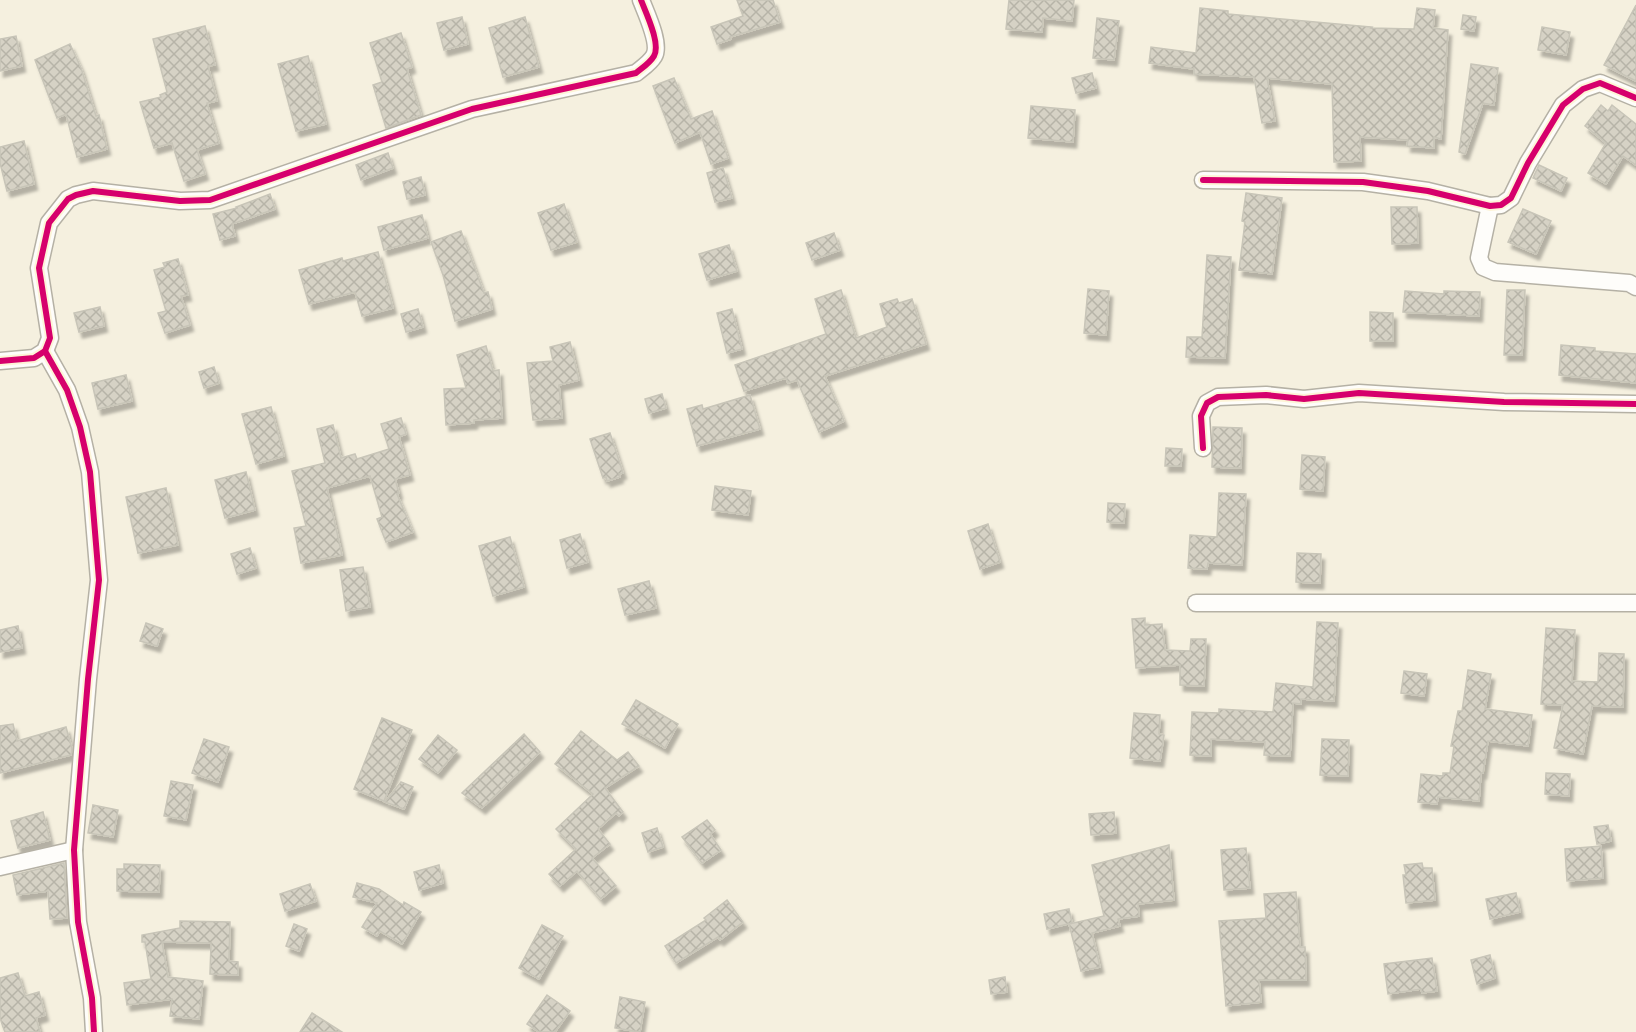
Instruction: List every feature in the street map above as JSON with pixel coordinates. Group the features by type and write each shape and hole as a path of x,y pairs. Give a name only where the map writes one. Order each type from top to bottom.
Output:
{"street":[{"path":"0,361 34,358 45,351 50,338 39,268 49,223 68,199 93,191 180,201 210,200 472,110 636,73 653,58 656,50 651,27 641,0"},
{"path":"1203,180 1363,182 1428,191 1490,206 1500,206 1512,198 1528,163 1563,105 1582,89 1600,83 1636,98"},
{"path":"1490,206 1479,258 1484,267 1495,272 1629,284 1636,287"},
{"path":"45,351 67,390 80,427 90,472 99,580 88,679 74,850 78,922 92,998 94,1032"},
{"path":"1203,447 1201,416 1207,403 1218,397 1266,395 1304,399 1359,393 1504,402 1636,404"},
{"path":"1196,603 1636,603"},
{"path":"0,867 74,850"}],"building":[{"path":"737,0 773,0 780,22 730,37 731,39 717,44 711,27 743,16"},
{"path":"1009,0 1074,0 1072,21 1043,18 1042,32 1006,29"},
{"path":"1636,5 1636,81 1604,65"},
{"path":"1200,8 1228,11 1228,14 1371,28 1414,29 1417,8 1435,10 1433,28 1448,30 1441,139 1434,137 1434,148 1407,146 1408,140 1360,137 1361,161 1334,162 1332,84 1267,78 1275,121 1262,123 1254,77 1194,74 1194,69 1149,63 1151,47 1196,53"},
{"path":"1463,15 1476,17 1474,31 1461,29"},
{"path":"462,17 468,44 444,50 437,23"},
{"path":"525,17 539,67 503,77 489,28"},
{"path":"1097,18 1119,21 1114,60 1093,58"},
{"path":"205,26 215,65 208,66 217,101 207,103 219,143 197,150 205,174 184,181 172,143 154,148 140,102 161,97 160,95 167,92 153,39"},
{"path":"1542,27 1570,32 1566,55 1538,50"},
{"path":"401,33 412,67 407,69 421,115 386,128 373,85 382,82 370,43"},
{"path":"16,36 22,66 0,71 0,39"},
{"path":"70,44 81,68 96,116 99,115 107,149 77,157 66,114 57,118 35,60"},
{"path":"308,56 326,124 296,131 278,64"},
{"path":"1471,64 1498,68 1494,105 1483,103 1465,154 1459,152"},
{"path":"1092,73 1096,88 1076,93 1072,78"},
{"path":"674,78 691,119 712,111 728,158 711,164 700,132 675,143 653,86"},
{"path":"1601,105 1608,111 1612,105 1636,124 1636,165 1623,156 1606,184 1588,173 1606,143 1585,126"},
{"path":"1031,106 1075,110 1073,142 1028,138"},
{"path":"24,141 34,184 7,191 0,163 0,147"},
{"path":"388,153 393,168 361,180 356,165"},
{"path":"1539,165 1567,178 1561,191 1533,178"},
{"path":"723,168 732,198 715,202 707,173"},
{"path":"421,177 425,195 407,199 403,182"},
{"path":"1246,193 1282,198 1272,274 1239,270"},
{"path":"270,194 275,209 232,224 235,236 220,240 213,214 237,208"},
{"path":"564,204 577,242 551,250 538,213"},
{"path":"1391,207 1417,207 1418,243 1392,244"},
{"path":"1523,209 1551,221 1536,254 1508,242"},
{"path":"422,215 428,238 384,250 378,227"},
{"path":"461,231 484,293 488,292 492,309 455,321 443,275 431,242"},
{"path":"834,233 840,250 812,260 806,243"},
{"path":"729,245 737,271 707,280 699,254"},
{"path":"378,252 393,308 362,316 355,292 309,304 299,270 342,258 343,261"},
{"path":"1207,255 1231,257 1225,358 1186,357 1187,337 1202,337"},
{"path":"178,259 188,295 181,296 190,325 165,333 158,313 166,311 154,270 165,267 163,263"},
{"path":"1088,289 1109,291 1106,335 1084,333"},
{"path":"841,290 856,338 887,327 880,304 897,299 899,303 912,299 926,344 825,376 844,421 819,432 797,380 788,383 786,378 744,391 735,365 826,334 815,299"},
{"path":"1507,290 1525,290 1522,355 1504,355"},
{"path":"1405,291 1444,294 1444,291 1480,292 1479,316 1403,312"},
{"path":"100,307 104,326 79,332 74,313"},
{"path":"418,309 423,327 406,332 401,314"},
{"path":"732,309 742,349 727,353 717,313"},
{"path":"1370,312 1393,313 1393,341 1370,341"},
{"path":"570,342 579,380 559,385 562,418 533,420 527,363 553,361 550,347"},
{"path":"1561,345 1595,348 1595,351 1636,354 1636,383 1559,375"},
{"path":"486,346 493,371 499,370 502,418 446,425 444,389 466,388 457,355"},
{"path":"214,367 219,383 204,388 199,372"},
{"path":"126,375 132,401 98,409 92,383"},
{"path":"662,394 666,408 649,413 645,399"},
{"path":"750,395 760,429 697,446 687,409 702,405 703,409"},
{"path":"271,407 284,456 256,464 242,414"},
{"path":"401,418 406,434 399,437 410,475 395,479 399,493 397,494 413,532 386,542 377,519 382,517 370,476 327,488 342,555 301,563 294,528 306,526 292,471 325,463 317,429 333,425 341,458 355,454 357,459 389,449 381,424"},
{"path":"1213,427 1242,428 1241,468 1212,467"},
{"path":"610,433 623,473 619,474 620,477 607,481 606,477 603,478 590,439"},
{"path":"1166,448 1182,449 1181,466 1165,466"},
{"path":"1302,455 1325,457 1323,491 1300,489"},
{"path":"246,472 255,510 225,518 215,480"},
{"path":"715,486 751,491 748,515 712,510"},
{"path":"166,488 178,545 138,553 126,497"},
{"path":"1219,493 1246,494 1242,565 1208,563 1207,569 1188,568 1190,535 1217,537"},
{"path":"1108,503 1125,504 1124,523 1107,522"},
{"path":"988,524 1000,562 980,569 968,531"},
{"path":"580,534 588,562 567,568 560,540"},
{"path":"510,537 524,587 493,596 479,546"},
{"path":"250,548 256,568 237,574 231,554"},
{"path":"1297,553 1321,554 1320,583 1296,582"},
{"path":"363,567 370,607 346,611 340,570"},
{"path":"649,581 656,608 625,615 618,589"},
{"path":"1145,618 1145,625 1162,624 1165,650 1190,651 1191,639 1206,639 1204,686 1180,685 1180,665 1136,668 1132,619"},
{"path":"1317,622 1338,623 1334,701 1301,699 1301,704 1293,703 1290,756 1264,755 1265,742 1211,739 1211,756 1190,755 1192,712 1219,713 1219,709 1273,712 1276,683 1313,687"},
{"path":"146,623 163,629 157,646 140,641"},
{"path":"18,626 22,648 0,652 0,630"},
{"path":"1546,628 1575,630 1572,681 1598,682 1599,653 1624,654 1623,707 1592,706 1583,754 1554,748 1563,705 1541,704"},
{"path":"1468,670 1491,674 1485,709 1532,715 1528,746 1488,741 1483,773 1481,773 1479,801 1438,797 1437,804 1418,802 1421,774 1443,776 1443,773 1450,773 1454,746 1451,746 1458,711 1462,711"},
{"path":"1404,671 1427,674 1424,696 1401,693"},
{"path":"636,700 678,724 665,748 622,724"},
{"path":"1134,713 1160,715 1159,734 1164,735 1160,761 1130,758"},
{"path":"382,718 412,730 384,801 354,789"},
{"path":"13,724 17,741 66,727 72,749 71,755 0,773 0,726"},
{"path":"581,731 617,760 628,752 639,766 605,788 623,812 619,816 616,813 598,829 610,844 592,858 616,886 601,899 577,871 560,886 549,874 576,849 556,829 593,794 555,764"},
{"path":"524,734 540,752 482,808 462,793"},
{"path":"438,735 457,750 438,773 419,759"},
{"path":"204,739 229,747 218,782 192,773"},
{"path":"1322,739 1349,740 1348,776 1320,775"},
{"path":"1546,773 1570,774 1569,796 1545,794"},
{"path":"171,781 193,785 186,820 164,816"},
{"path":"401,782 413,787 404,809 385,802"},
{"path":"93,805 118,810 113,837 88,833"},
{"path":"43,812 50,840 18,848 11,821"},
{"path":"1114,812 1116,833 1091,835 1089,814"},
{"path":"707,820 715,830 710,834 721,850 702,863 682,837"},
{"path":"1608,825 1611,841 1597,844 1594,827"},
{"path":"657,828 663,847 648,852 642,833"},
{"path":"1169,845 1174,900 1138,904 1139,916 1118,919 1120,926 1092,933 1100,967 1081,971 1069,924 1104,916 1092,865"},
{"path":"1601,846 1603,878 1567,881 1565,849"},
{"path":"1246,848 1250,888 1224,890 1221,850"},
{"path":"64,863 67,918 50,919 48,891 17,895 13,875"},
{"path":"1422,863 1423,868 1432,868 1435,900 1406,903 1404,865"},
{"path":"124,864 160,865 159,892 117,891 117,869 124,869"},
{"path":"439,865 443,883 419,890 414,872"},
{"path":"357,883 379,889 403,905 404,902 421,912 402,944 380,931 377,936 362,927 377,903 353,897"},
{"path":"310,884 316,901 285,911 280,894"},
{"path":"1296,892 1300,947 1305,947 1306,980 1259,980 1261,1002 1226,1006 1219,921 1266,918 1264,894"},
{"path":"1516,893 1520,912 1490,919 1486,899"},
{"path":"727,900 743,922 720,940 718,937 676,963 665,946 706,920 704,918"},
{"path":"1069,909 1072,923 1047,929 1044,914"},
{"path":"180,921 230,922 229,961 238,962 238,975 210,974 211,943 162,942 168,977 203,981 199,1019 170,1016 172,999 127,1005 124,983 151,979 142,935 180,928"},
{"path":"294,924 307,929 299,951 286,946"},
{"path":"542,925 563,936 539,979 519,968"},
{"path":"1490,955 1495,978 1477,984 1471,960"},
{"path":"1432,958 1437,991 1422,993 1421,989 1388,994 1384,964"},
{"path":"18,973 25,996 39,992 45,1015 36,1018 40,1032 5,1032 3,1027 0,1018 0,978"},
{"path":"1005,977 1007,992 991,994 989,980"},
{"path":"547,995 570,1011 555,1032 539,1032 527,1024"},
{"path":"620,997 645,1002 640,1032 615,1028"},
{"path":"312,1013 342,1032 300,1032"}],"cycle path":[{"path":"0,361 34,358 45,351 50,338 39,268 49,223 68,199 93,191 180,201 210,200 472,109 636,73 650,61 656,51 652,28 641,0"},
{"path":"1203,180 1363,182 1428,191 1490,206 1501,205 1511,198 1528,163 1563,105 1583,89 1600,83 1636,98"},
{"path":"45,351 67,390 80,427 90,472 99,580 88,679 74,850 78,922 92,998 94,1032"},
{"path":"1203,448 1201,416 1207,403 1218,397 1266,395 1304,399 1359,393 1504,402 1636,404"}]}
